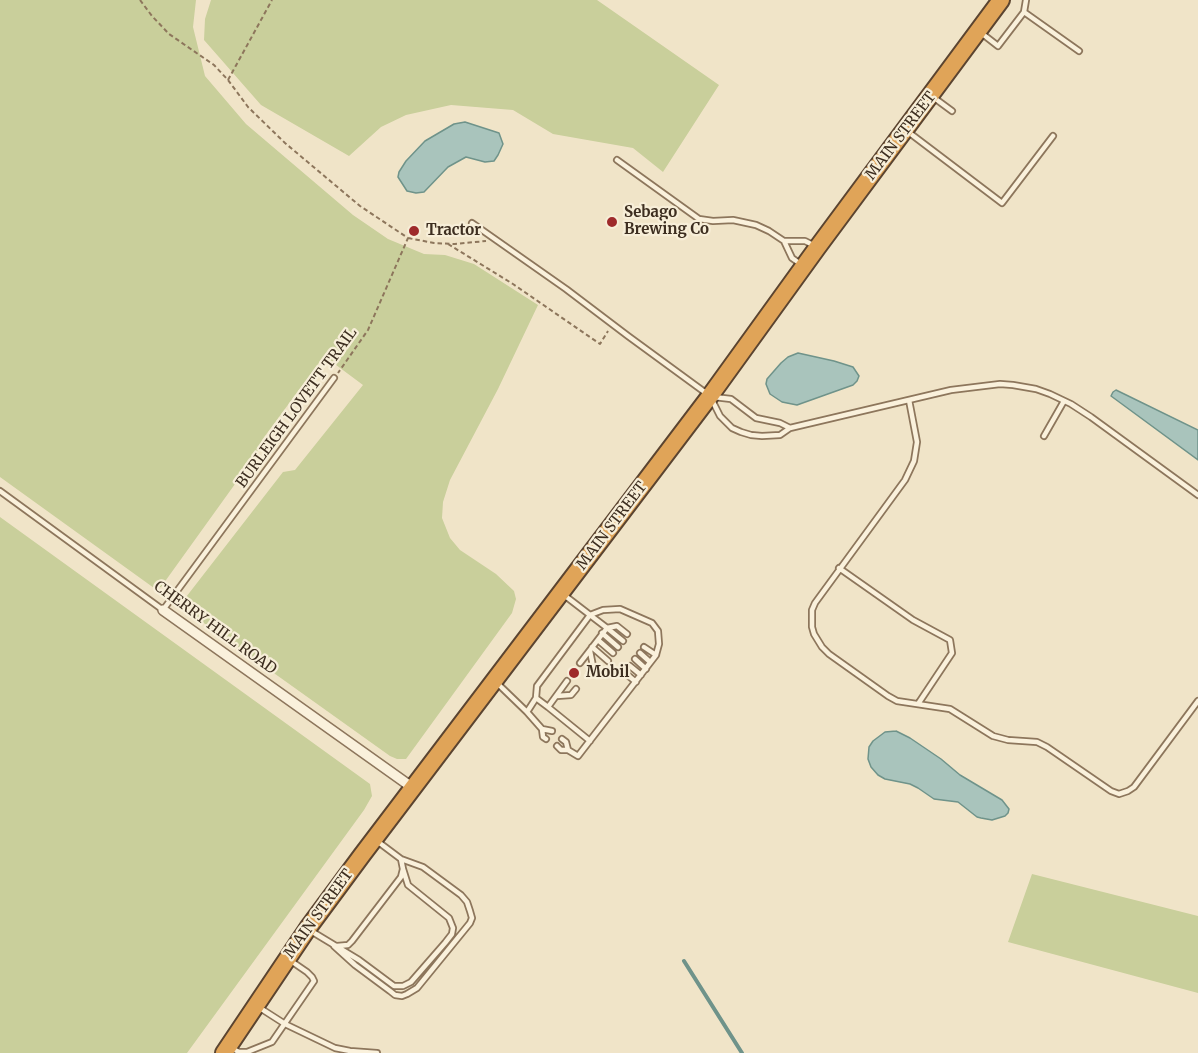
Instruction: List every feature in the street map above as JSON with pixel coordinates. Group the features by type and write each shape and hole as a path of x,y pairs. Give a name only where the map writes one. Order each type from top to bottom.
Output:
{"highway":[{"name":"MAIN STREET","path":"226,1050 308,928 710,396 1001,0"}],"street":[{"name":"CHERRY HILL ROAD","path":"163,610 413,788"}],"lane":[{"path":"978,31 998,46 1024,12 1026,0"},
{"path":"1024,12 1078,51"},
{"path":"931,95 952,111"},
{"path":"905,130 1002,203 1053,136"},
{"path":"617,160 699,219 713,221 728,219 756,225 769,231 784,241 792,258 804,266"},
{"path":"472,223 566,289 710,396 720,416 732,428 741,432 751,435 780,435 790,428 873,407 951,390 1000,384 1036,389 1064,401 1091,417 1198,495"},
{"path":"784,241 805,241 817,248"},
{"name":"BURLEIGH LOVETT TRAIL","path":"163,610 334,378"},
{"path":"710,396 731,399 756,418 780,423 790,428"},
{"path":"909,400 917,442 914,462 905,480 820,594 812,610 812,627 817,640 829,654 888,696 897,700 950,709 993,736 1008,740 1037,742 1111,792 1119,794 1128,792 1134,787 1198,701"},
{"path":"1044,436 1064,401"},
{"name":"CHERRY HILL ROAD","path":"0,492 163,610"},
{"path":"839,568 913,620 950,640 952,653 918,704"},
{"path":"561,593 622,641"},
{"path":"527,712 537,698 537,686 590,615 603,610 620,609 652,623 658,631 656,655 591,741 578,756 568,750 561,750 557,746"},
{"path":"579,663 607,628 617,626 627,634"},
{"path":"602,633 618,647"},
{"path":"597,640 613,653"},
{"path":"644,647 656,655"},
{"path":"591,649 608,661"},
{"path":"590,671 593,666 591,649"},
{"path":"640,653 650,662"},
{"path":"635,659 646,669"},
{"path":"630,666 641,675"},
{"path":"625,673 636,682"},
{"path":"495,681 542,729 543,737 546,739"},
{"path":"548,707 567,681"},
{"path":"557,696 571,695 576,688"},
{"path":"537,698 591,741"},
{"path":"542,729 552,731"},
{"path":"562,739 566,742 568,750"},
{"path":"334,946 395,995 402,996 417,988 472,918 467,902 461,895 423,867 401,859 374,839"},
{"path":"308,928 359,960 394,986 404,986 411,982 452,934 453,928 449,918 408,885 401,859"},
{"path":"334,946 348,945 352,941 401,878 403,869"},
{"path":"226,1050 247,1052 272,1042 314,981 307,972 288,958"},
{"path":"255,1004 285,1024 336,1048 377,1053"}],"path":[{"path":"140,0 169,34 213,65 228,80 248,107 285,143 360,206 408,238 448,244 478,243 493,237"},
{"path":"228,80 272,0"},
{"name":"BURLEIGH LOVETT TRAIL","path":"334,378 368,330 408,238"},
{"path":"448,244 513,284 600,344 608,331"}],"green space":[{"path":"0,0 196,0 193,27 205,76 246,124 353,215 388,239 424,254 445,255 474,264 538,305 498,389 450,480 443,502 442,518 450,538 460,550 496,574 514,591 516,599 512,613 406,759 390,756 187,611 183,601 283,472 295,470 363,385 324,356 262,440 258,452 161,587 154,588 0,477"},
{"path":"211,0 597,0 719,85 663,172 633,148 553,134 513,110 451,105 406,115 381,127 349,156 261,105 204,40 205,19"},
{"path":"0,517 370,784 372,796 364,810 187,1053 0,1053"},
{"path":"1032,874 1198,916 1198,993 1008,942"}],"water":[{"path":"465,122 499,133 503,144 494,161 485,162 466,157 448,167 424,192 407,191 398,177 406,161 425,141 454,124"},
{"path":"798,353 853,367 859,376 857,381 853,385 797,405 782,402 770,394 766,384 767,379 788,357"},
{"path":"1116,390 1198,430 1198,460 1111,396"},
{"path":"896,731 941,759 960,775 1002,800 1009,809 1008,813 992,820 977,817 958,802 934,799 910,784 885,779 878,775 868,759 869,747 885,732"}],"waterway":[{"path":"684,961 742,1053"}],"place":[{"name":"Sebago Brewing Co","path":"612,222"},
{"name":"Tractor","path":"414,231"},
{"name":"Mobil","path":"574,673"}]}
